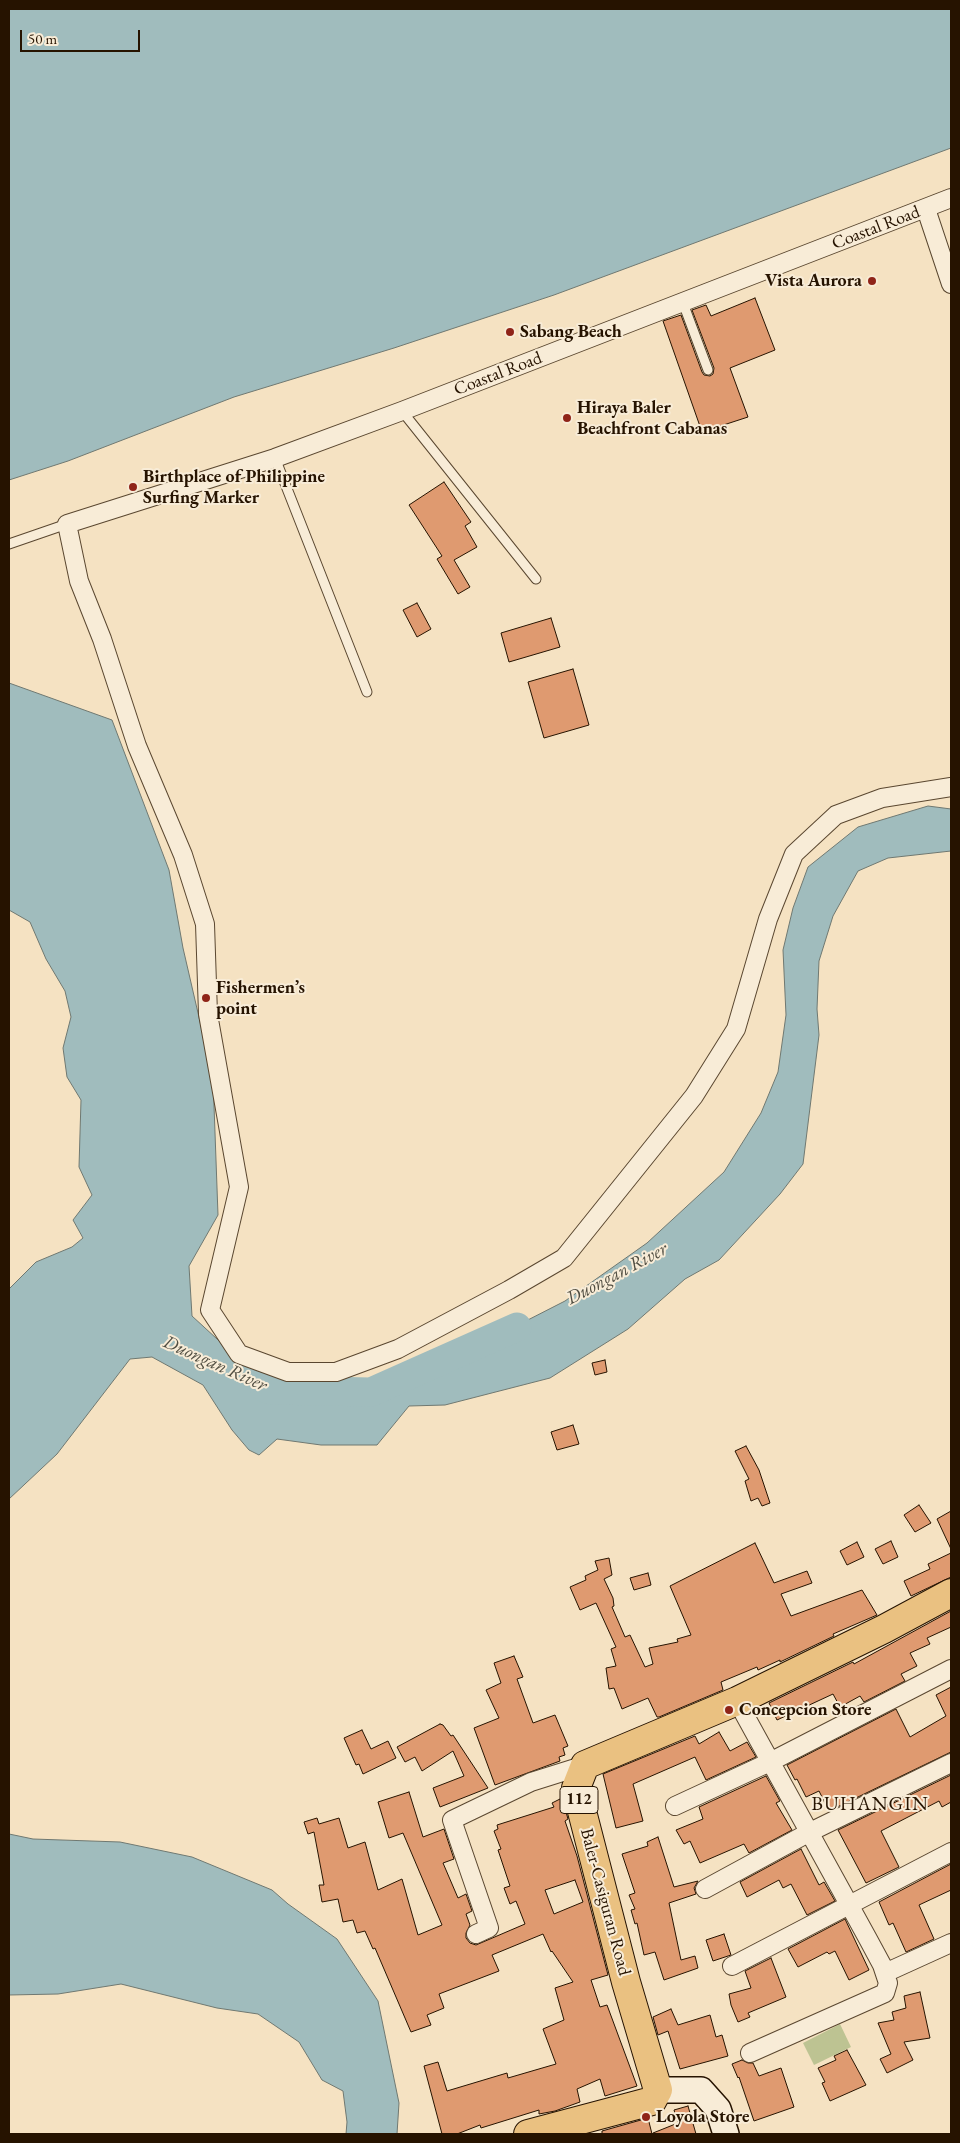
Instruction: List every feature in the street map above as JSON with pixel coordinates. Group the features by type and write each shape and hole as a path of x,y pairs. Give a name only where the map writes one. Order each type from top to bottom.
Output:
{"main road":[{"name":"112","path":"585,1765 737,1701 884,1629 951,1593"},
{"name":"Baler-Casiguran Road","path":"585,1765 576,1788 626,1982 658,2090"},
{"path":"528,2134 652,2101 658,2090"}],"street":[{"name":"Coastal Road","path":"67,524 275,458 402,411 951,198"},
{"path":"926,208 951,284"},
{"path":"67,524 79,581 102,638 137,746 183,855 205,924 208,1014 239,1187 210,1310 239,1354 288,1372 336,1372 398,1349 509,1290 564,1258 694,1096 736,1029 768,919 794,854 836,815 882,798 951,786"},
{"path":"676,1806 770,1762 951,1669"},
{"path":"737,1701 849,1905 888,1983 884,1993 750,2053"},
{"path":"706,1888 808,1833 951,1763"},
{"path":"476,1934 489,1928 452,1820 531,1782 585,1765"},
{"path":"732,1966 951,1852"},
{"path":"885,1974 951,1943"},
{"path":"658,2090 701,2090 718,2109 726,2134"}],"lane":[{"path":"682,303 708,370"},
{"path":"402,411 536,579"},
{"path":"275,458 367,692"},
{"path":"9,544 67,524"}],"green space":[{"path":"840,2024 851,2047 814,2065 803,2043"}],"water":[{"path":"9,9 951,9 951,148 554,295 394,348 234,397 68,461 9,480"},
{"path":"9,683 112,720 169,870 183,948 213,1078 218,1215 189,1266 192,1316 241,1361 288,1387 316,1395 363,1393 426,1372 565,1301 647,1243 724,1172 761,1113 778,1072 786,1015 783,950 793,908 808,867 858,827 928,806 951,809 951,851 888,858 858,871 833,916 819,961 817,1009 819,1035 803,1164 780,1194 719,1260 685,1279 628,1329 550,1378 445,1405 409,1406 377,1445 321,1445 277,1439 259,1455 249,1450 232,1430 203,1385 152,1357 130,1359 57,1454 9,1499 9,1289 36,1262 72,1247 83,1238 73,1220 92,1195 79,1167 81,1100 67,1077 63,1048 71,1017 65,991 46,959 30,922 9,910"},
{"path":"9,1834 33,1839 120,1842 192,1857 272,1890 288,1904 337,1939 378,2001 399,2103 397,2134 346,2134 347,2122 343,2091 322,2080 299,2042 258,2014 217,2008 121,1984 58,1994 9,1995"}],"building":[{"path":"755,298 775,350 730,368 748,417 702,432 663,321 681,315 702,372 704,375 710,376 713,374 714,368 692,310 706,305 711,316"},
{"path":"444,482 471,522 465,526 477,547 454,560 470,587 458,594 437,559 442,556 409,505"},
{"path":"417,603 431,629 417,637 403,610"},
{"path":"551,618 560,647 509,662 501,633"},
{"path":"573,669 589,725 544,738 528,682"},
{"path":"605,1360 607,1372 595,1375 592,1363"},
{"path":"573,1425 579,1444 557,1450 551,1432"},
{"path":"746,1446 759,1470 770,1503 762,1506 758,1498 751,1501 745,1481 749,1479 735,1451"},
{"path":"919,1505 931,1523 915,1532 904,1515"},
{"path":"951,1511 951,1549 937,1519"},
{"path":"891,1541 898,1557 883,1564 875,1549"},
{"path":"857,1542 864,1557 847,1565 840,1551"},
{"path":"755,1543 774,1583 807,1571 812,1583 781,1594 791,1616 862,1590 877,1615 833,1634 834,1636 780,1662 780,1660 758,1670 757,1667 721,1682 723,1690 659,1717 657,1717 648,1698 622,1709 614,1688 609,1689 606,1668 616,1666 611,1649 616,1647 596,1603 580,1610 570,1587 586,1580 585,1576 598,1570 595,1561 609,1558 612,1575 604,1579 613,1598 614,1606 612,1607 625,1637 630,1635 645,1667 653,1664 649,1648 678,1642 677,1639 691,1635 670,1586"},
{"path":"951,1553 951,1577 911,1596 904,1581 930,1569 928,1564"},
{"path":"648,1573 651,1585 634,1590 630,1578"},
{"path":"951,1611 951,1627 927,1638 930,1644 910,1653 917,1666 901,1674 905,1681 864,1702 860,1696 840,1707 833,1694 777,1720 769,1703 853,1662 854,1664"},
{"path":"514,1656 523,1677 517,1679 533,1723 555,1715 568,1746 563,1748 565,1755 559,1757 560,1761 495,1785 474,1728 499,1718 486,1690 501,1683 494,1663"},
{"path":"951,1687 951,1752 829,1811 819,1791 806,1797 787,1765 896,1709 910,1737 946,1716 936,1695"},
{"path":"440,1724 443,1725 451,1736 453,1735 488,1788 440,1807 433,1788 464,1776 453,1751 422,1771 415,1757 405,1762 397,1747"},
{"path":"362,1730 371,1749 388,1741 396,1758 363,1774 359,1764 356,1765 344,1738"},
{"path":"719,1732 730,1751 747,1742 756,1757 706,1780 695,1757 633,1784 643,1821 616,1828 603,1774 695,1736 699,1744"},
{"path":"951,1775 951,1802 942,1807 939,1801 881,1831 899,1867 866,1883 838,1830"},
{"path":"766,1776 780,1801 776,1803 792,1830 749,1853 744,1844 700,1863 690,1841 684,1844 676,1830 703,1819 699,1807"},
{"path":"409,1792 423,1837 444,1829 454,1859 443,1863 458,1898 466,1894 472,1911 466,1914 470,1925 466,1938 470,1943 476,1945 525,1924 516,1901 510,1904 504,1888 510,1886 498,1850 501,1849 494,1831 498,1829 497,1825 554,1807 552,1803 562,1798 568,1819 565,1821 577,1856 608,1975 591,1980 600,2007 607,2005 637,2086 605,2096 600,2079 577,2089 580,2102 555,2111 539,2114 539,2110 481,2128 480,2125 457,2134 442,2134 424,2066 438,2062 447,2091 507,2073 508,2078 556,2064 543,2029 564,2020 555,1988 573,1982 551,1952 543,1934 492,1955 499,1971 439,1994 444,2008 427,2015 431,2025 411,2032 375,1948 373,1949 365,1931 357,1933 353,1920 343,1922 338,1899 322,1902 319,1885 324,1885 314,1832 308,1834 304,1822 317,1818 319,1824 339,1818 348,1848 365,1842 378,1890 402,1879 418,1935 442,1925 403,1833 389,1838 378,1802","holes":["575,1880 583,1902 554,1914 545,1890"]},
{"path":"658,1837 674,1887 698,1881 694,1888 696,1894 669,1903 681,1960 695,1956 698,1968 664,1980 655,1952 644,1955 637,1923 635,1924 631,1910 635,1909 629,1895 635,1893 622,1854 648,1846 647,1842"},
{"path":"801,1849 819,1885 824,1882 835,1901 807,1915 791,1884 783,1888 779,1880 747,1897 740,1882"},
{"path":"951,1864 951,1890 919,1905 934,1939 906,1952 893,1923 889,1925 879,1902"},
{"path":"845,1919 869,1970 849,1980 835,1951 829,1954 827,1952 798,1967 788,1949"},
{"path":"724,1934 731,1955 713,1961 706,1940"},
{"path":"771,1958 786,1997 748,2013 750,2017 738,2022 729,1994 751,1988 745,1971"},
{"path":"920,1992 930,2038 904,2042 913,2060 887,2073 880,2059 891,2054 878,2023 894,2020 892,2012 906,2008 904,1996"},
{"path":"671,2009 678,2025 710,2015 716,2037 722,2035 728,2056 680,2069 668,2031 658,2035 653,2017"},
{"path":"847,2050 866,2085 830,2101 822,2083 825,2082 818,2068 836,2060 834,2056"},
{"path":"742,2060 753,2063 759,2076 781,2068 794,2107 754,2121 739,2077 732,2064"},
{"path":"688,2106 696,2134 653,2134 678,2123 674,2110"},
{"path":"648,2118 652,2134 602,2134 602,2131"}],"waterway":[{"name":"Duongan River","path":"264,1387 270,1390 371,1392 517,1327"}],"place":[{"name":"Vista Aurora","path":"872,281"},
{"name":"Sabang Beach","path":"510,332"},
{"name":"Hiraya Baler Beachfront Cabanas","path":"567,418"},
{"name":"Birthplace of Philippine Surfing Marker","path":"133,487"},
{"name":"Fishermen’s point","path":"206,998"},
{"name":"Concepcion Store","path":"729,1710"},
{"name":"Loyola Store","path":"646,2117"}],"district":[{"name":"BUHANGIN","path":"870,1805"}]}
